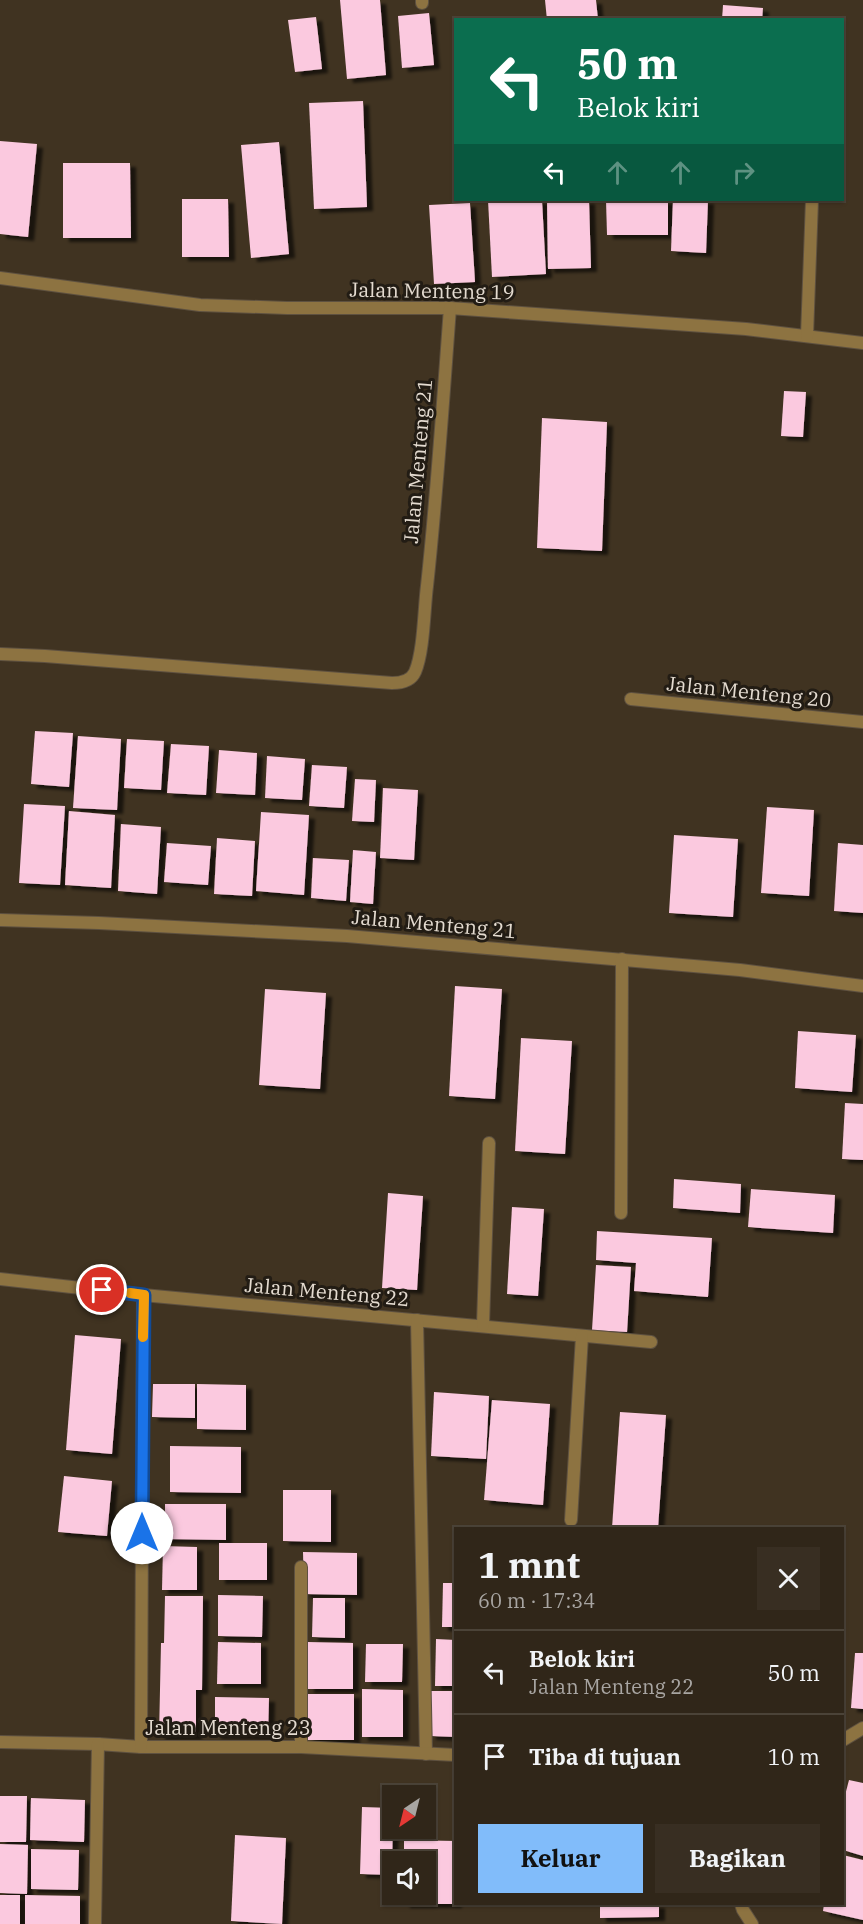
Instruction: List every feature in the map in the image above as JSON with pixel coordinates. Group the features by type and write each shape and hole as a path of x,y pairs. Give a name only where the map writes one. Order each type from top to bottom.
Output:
{"street":[{"path":"807,336 812,201"},
{"name":"Jalan Menteng 19","path":"0,278 200,305 450,309 746,328 863,344"},
{"name":"Jalan Menteng 21","path":"0,654 392,683 401,683 409,679 414,674 420,647 450,309"},
{"name":"Jalan Menteng 20","path":"631,699 863,722"},
{"name":"Jalan Menteng 21","path":"0,920 99,922 336,935 740,970 863,986"},
{"path":"621,1213 622,959"},
{"path":"483,1325 489,1143"},
{"name":"Jalan Menteng 22","path":"0,1279 144,1295 651,1341"},
{"path":"141,1747 144,1295"},
{"path":"417,1320 426,1754"},
{"path":"571,1520 582,1336"},
{"path":"301,1567 301,1747"},
{"path":"844,1739 863,1728"},
{"name":"Jalan Menteng 23","path":"0,1742 141,1747 301,1747 454,1755"},
{"path":"95,1924 98,1744"},
{"path":"741,1905 752,1924"}],"building":[{"path":"340,0 380,0 386,75 347,79"},
{"path":"545,0 596,0 598,18 547,18"},
{"path":"723,5 763,8 762,18 722,18"},
{"path":"429,13 434,65 402,68 398,16"},
{"path":"316,17 322,69 295,72 288,20"},
{"path":"363,101 367,207 314,209 309,103"},
{"path":"0,141 37,144 28,237 0,234"},
{"path":"279,142 289,254 251,258 241,145"},
{"path":"63,163 130,163 131,238 63,238"},
{"path":"182,199 228,199 229,257 182,257"},
{"path":"488,201 542,201 546,274 492,277"},
{"path":"547,201 589,201 591,268 548,269"},
{"path":"606,201 668,201 668,235 607,235"},
{"path":"673,201 708,201 706,253 671,251"},
{"path":"470,203 475,282 434,284 429,205"},
{"path":"784,391 806,392 803,437 781,436"},
{"path":"542,418 607,422 602,551 537,548"},
{"path":"35,731 73,733 69,787 31,784"},
{"path":"78,736 121,739 117,810 73,808"},
{"path":"127,739 164,741 161,790 124,788"},
{"path":"171,744 209,746 206,795 167,793"},
{"path":"219,750 257,753 255,795 216,793"},
{"path":"267,756 305,759 302,800 265,798"},
{"path":"312,765 347,767 344,808 309,806"},
{"path":"355,779 376,780 374,822 352,821"},
{"path":"383,788 418,790 414,860 380,858"},
{"path":"24,804 65,806 60,885 19,883"},
{"path":"767,807 814,810 809,896 761,893"},
{"path":"69,811 115,815 111,888 65,885"},
{"path":"261,812 309,815 304,895 256,891"},
{"path":"121,824 161,827 157,894 118,891"},
{"path":"674,835 738,839 733,917 669,913"},
{"path":"217,838 255,841 252,896 214,894"},
{"path":"167,843 211,846 208,885 164,882"},
{"path":"838,843 863,845 863,913 834,911"},
{"path":"353,850 376,852 373,904 350,902"},
{"path":"313,858 349,860 346,901 311,898"},
{"path":"455,986 502,989 495,1099 449,1096"},
{"path":"265,989 326,993 320,1089 259,1085"},
{"path":"798,1031 856,1035 852,1092 795,1088"},
{"path":"521,1038 572,1041 565,1154 515,1151"},
{"path":"845,1103 863,1104 863,1160 842,1159"},
{"path":"674,1179 741,1184 740,1213 673,1208"},
{"path":"751,1189 835,1195 833,1233 748,1227"},
{"path":"388,1193 423,1196 417,1290 382,1288"},
{"path":"512,1207 544,1209 538,1296 507,1294"},
{"path":"597,1231 712,1238 708,1297 634,1291 636,1263 596,1260"},
{"path":"596,1265 631,1267 627,1332 592,1330"},
{"path":"75,1335 121,1339 112,1454 66,1450"},
{"path":"153,1384 195,1384 195,1418 152,1417"},
{"path":"197,1384 246,1385 246,1430 197,1429"},
{"path":"434,1392 489,1396 486,1459 431,1456"},
{"path":"492,1400 550,1404 543,1505 484,1500"},
{"path":"620,1412 666,1415 658,1527 612,1527"},
{"path":"170,1446 241,1447 241,1493 170,1492"},
{"path":"64,1476 112,1481 107,1536 58,1532"},
{"path":"283,1490 331,1490 331,1542 283,1541"},
{"path":"165,1504 226,1504 226,1540 165,1539"},
{"path":"219,1543 267,1543 267,1580 219,1580"},
{"path":"163,1546 197,1547 197,1590 162,1590"},
{"path":"303,1552 357,1553 357,1595 304,1594"},
{"path":"443,1583 454,1583 454,1627 442,1627"},
{"path":"218,1595 263,1596 262,1637 218,1636"},
{"path":"165,1596 203,1596 202,1690 196,1690 196,1736 159,1736 161,1643 164,1643"},
{"path":"313,1598 345,1598 345,1638 312,1637"},
{"path":"436,1639 454,1640 454,1686 435,1686"},
{"path":"218,1642 261,1643 261,1684 217,1684"},
{"path":"308,1642 353,1643 353,1689 308,1689"},
{"path":"366,1644 403,1644 402,1682 365,1682"},
{"path":"855,1653 863,1653 863,1709 851,1708"},
{"path":"362,1689 403,1690 403,1737 362,1737"},
{"path":"430,1691 454,1691 454,1737 430,1736"},
{"path":"307,1694 354,1694 354,1740 307,1740"},
{"path":"215,1697 269,1698 268,1736 215,1735"},
{"path":"849,1780 863,1783 863,1856 844,1850 844,1799"},
{"path":"0,1796 27,1796 26,1842 0,1842"},
{"path":"31,1798 85,1800 84,1842 30,1840"},
{"path":"362,1807 382,1808 382,1839 393,1839 392,1851 382,1851 382,1875 360,1874"},
{"path":"235,1835 286,1838 282,1924 231,1921"},
{"path":"404,1840 454,1841 454,1904 436,1904 436,1851 404,1851"},
{"path":"0,1844 28,1845 27,1894 0,1893"},
{"path":"31,1849 79,1850 78,1890 31,1889"},
{"path":"844,1855 863,1860 863,1920 823,1911 824,1905 844,1905"},
{"path":"0,1895 20,1895 20,1924 0,1924"},
{"path":"25,1895 80,1896 80,1924 25,1924"},
{"path":"600,1905 659,1905 659,1917 600,1918"}],"slow traffic":[{"path":"130,1293 144,1295 143,1337"}],"route":[{"path":"102,1290 144,1295 142,1533"}]}
